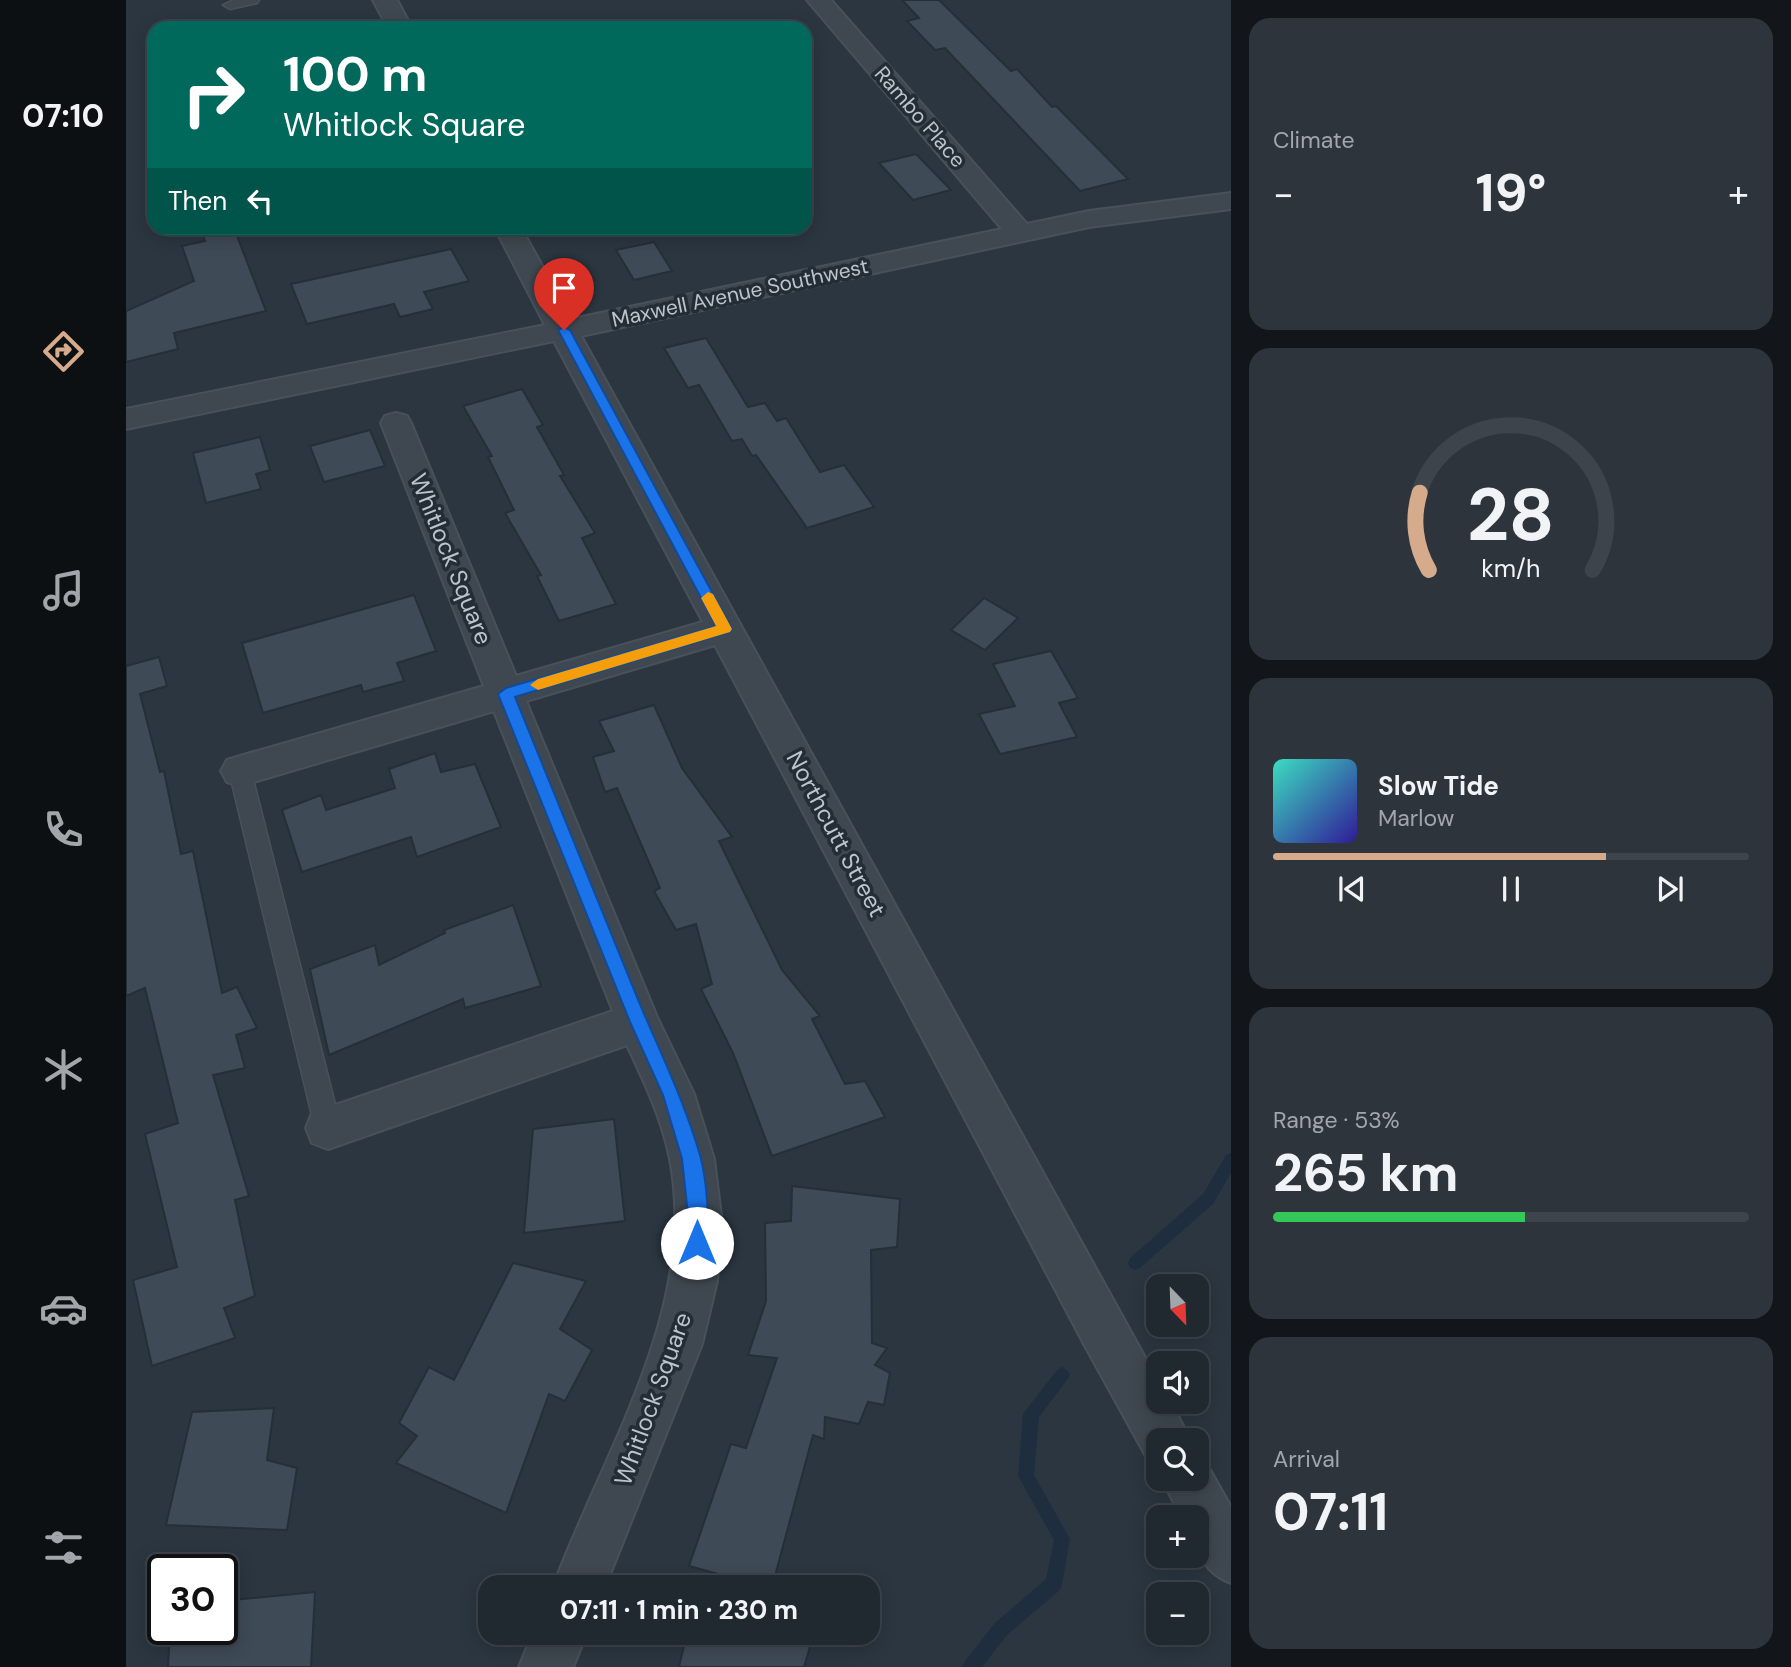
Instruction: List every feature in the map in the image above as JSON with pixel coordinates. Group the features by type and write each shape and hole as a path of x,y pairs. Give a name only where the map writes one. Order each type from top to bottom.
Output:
{"street":[{"path":"385,0 396,21"},
{"name":"Rambo Place","path":"819,0 1021,234"},
{"name":"Maxwell Avenue Southwest","path":"126,419 1021,234 1138,212 1231,201"},
{"name":"Northcutt Street","path":"512,235 1158,1428"},
{"name":"Whitlock Square","path":"396,423 638,1022 672,1094 692,1159 699,1224 694,1282 678,1344 584,1575"},
{"path":"240,771 725,629"},
{"path":"328,1128 638,1022"},
{"path":"1194,1491 1231,1557"},
{"path":"546,1667 555,1645"}],"lane":[{"path":"230,5 252,0"},
{"path":"240,771 328,1128"}],"building":[{"path":"902,0 939,0 1011,71 1017,69 1052,107 1056,106 1128,179 1080,191 945,48 935,50 907,21 919,18"},
{"path":"916,154 951,190 913,200 879,163"},
{"path":"203,235 237,235 266,311 174,333 178,349 126,362 126,311 194,281 182,246 205,241"},
{"path":"654,242 672,271 634,280 616,250"},
{"path":"451,249 469,281 424,292 433,309 400,317 394,304 307,324 291,284"},
{"path":"706,338 748,407 765,403 777,421 786,418 820,472 844,465 874,507 807,528 756,455 752,456 742,439 732,441 699,385 688,388 664,348"},
{"path":"522,389 543,425 537,427 564,475 560,476 595,533 582,538 616,604 559,621 537,576 541,575 505,513 514,510 488,457 492,456 463,406"},
{"path":"370,430 385,466 324,482 310,446"},
{"path":"260,437 270,470 256,474 261,489 206,503 193,453"},
{"path":"414,595 436,651 397,663 404,681 363,692 361,685 263,713 242,643"},
{"path":"984,598 1018,618 985,650 951,630"},
{"path":"1051,651 1078,698 1059,703 1077,737 1000,754 979,714 1015,706 993,664"},
{"path":"159,657 167,686 140,694 160,772 164,771 181,854 193,851 222,993 237,987 257,1028 236,1035 245,1068 213,1075 249,1196 235,1200 255,1296 224,1308 235,1338 152,1366 133,1280 177,1267 145,1134 178,1123 145,988 126,996 126,666"},
{"path":"654,705 682,768 732,837 719,841 782,970 820,1016 812,1019 845,1084 865,1081 885,1117 772,1156 733,1053 701,989 712,984 696,924 676,930 654,891 660,888 617,788 605,792 593,757 614,751 599,721"},
{"path":"435,753 441,772 475,764 501,827 417,857 411,837 302,872 282,810 321,795 326,810 395,788 389,769"},
{"path":"513,905 541,986 465,1008 463,999 329,1055 310,969 375,945 379,965 445,933 444,930"},
{"path":"614,1119 625,1221 524,1233 533,1129"},
{"path":"792,1186 900,1199 897,1247 871,1250 872,1343 887,1348 875,1365 890,1373 884,1405 868,1402 859,1424 825,1417 824,1439 813,1435 775,1575 722,1575 689,1566 731,1444 746,1448 777,1358 748,1355 766,1301 765,1223 791,1221"},
{"path":"513,1263 586,1281 560,1329 592,1350 565,1401 549,1394 506,1513 396,1463 417,1436 399,1423 429,1367 454,1380"},
{"path":"274,1408 267,1460 297,1468 287,1530 166,1525 192,1412"},
{"path":"315,1592 311,1667 168,1667 169,1645 238,1645 238,1599"},
{"path":"684,1645 810,1645 804,1667 679,1667"}],"waterway":[{"path":"1135,1263 1208,1199 1231,1160"},
{"path":"971,1667 1001,1629 1054,1584 1062,1539 1026,1476 1031,1414 1062,1375"}],"slow traffic":[{"path":"538,685 725,629 708,598"}],"route":[{"path":"564,330 725,629 506,694 638,1022 672,1094 692,1159 699,1224 697,1243"}]}
